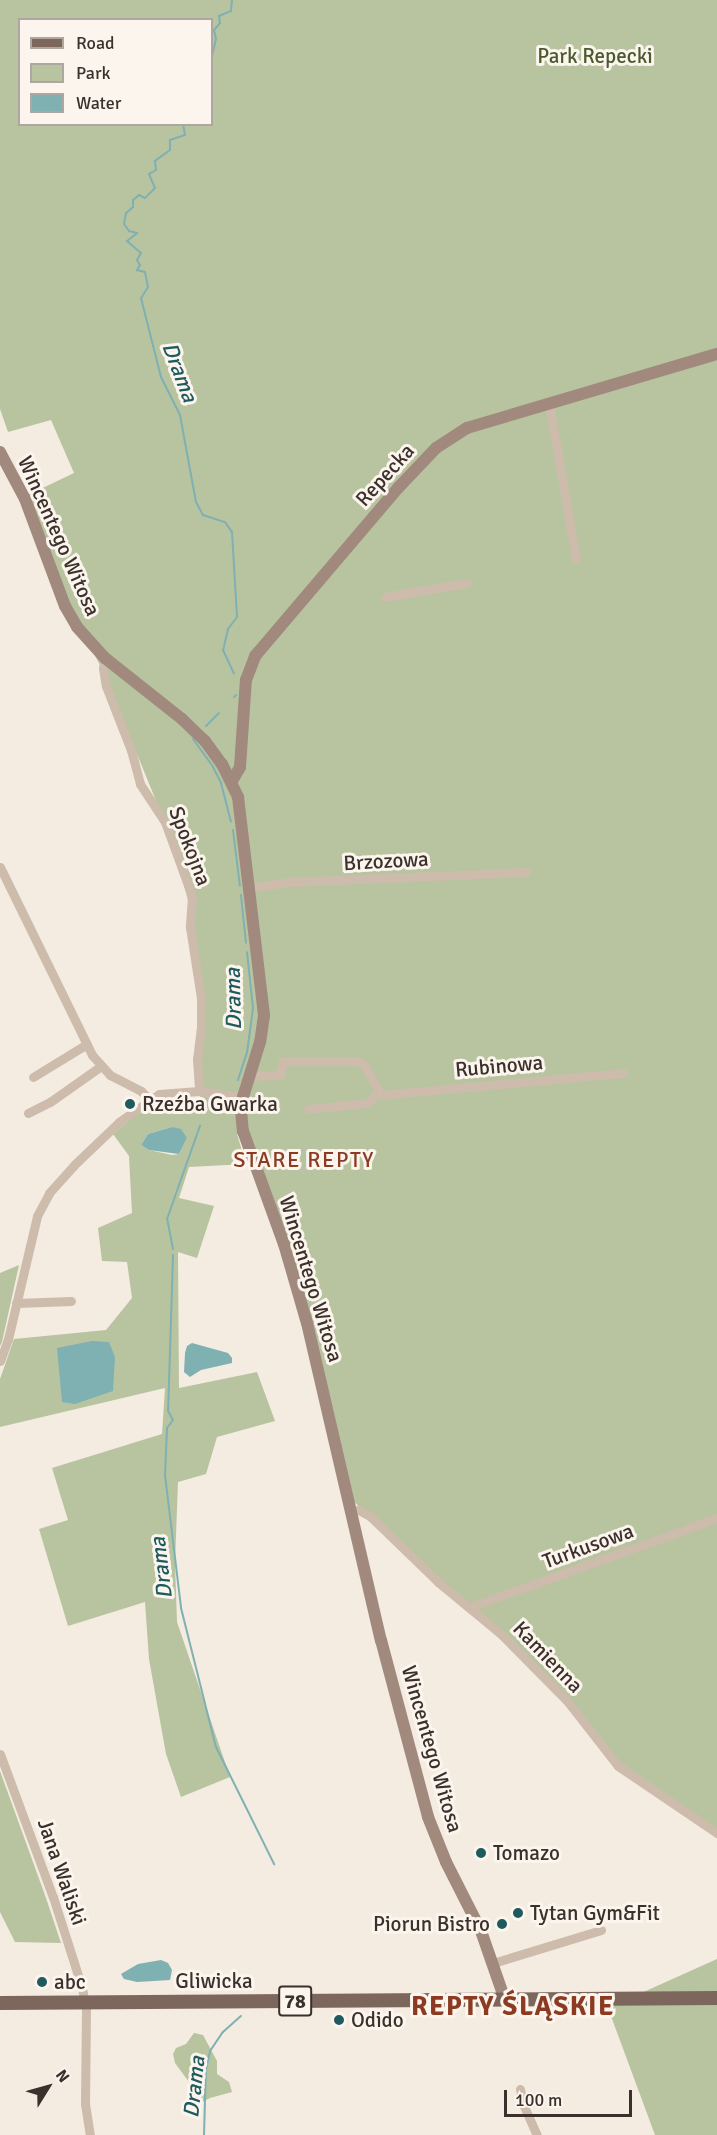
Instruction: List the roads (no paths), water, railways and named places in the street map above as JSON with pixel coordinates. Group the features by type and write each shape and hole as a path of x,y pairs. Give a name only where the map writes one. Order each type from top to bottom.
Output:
{"main road":[{"name":"Gliwicka","path":"0,2003 717,1998"}],"street":[{"name":"Repecka","path":"232,781 240,767 242,710 247,672 264,644 398,488 436,448 467,428 717,354"},
{"path":"549,404 576,559"},
{"name":"Wincentego Witosa","path":"0,452 25,499 65,606 84,637 105,658 182,719 205,741 232,781 242,817 264,1015 260,1042 243,1097 241,1110 243,1131 284,1244 301,1299 350,1512 428,1817 446,1862 481,1931 505,2000"},
{"path":"385,597 466,583"},
{"name":"Spokojna","path":"105,658 103,669 106,686 131,750 140,784 165,822 192,896 190,927 201,998 201,1027 197,1059 199,1091"},
{"path":"0,867 100,1066 110,1075 141,1091 149,1099"},
{"name":"Brzozowa","path":"250,891 254,887 288,882 526,872"},
{"path":"33,1077 87,1044"},
{"path":"250,1076 280,1075 283,1061 359,1061 364,1065 379,1092"},
{"path":"28,1113 50,1102 100,1066"},
{"name":"Rubinowa","path":"308,1109 367,1103 379,1092 381,1095 623,1073"},
{"path":"0,1361 42,1203 74,1166 119,1122 149,1099 170,1092 199,1091 243,1097"},
{"path":"16,1303 72,1301"},
{"name":"Kamienna","path":"350,1512 359,1510 370,1516 438,1582 470,1607 568,1702 618,1766 717,1833"},
{"name":"Turkusowa","path":"470,1607 717,1518"},
{"name":"Jana Waliski","path":"0,1754 53,1897 85,2003 85,2104 90,2135"},
{"path":"493,1964 601,1930"},
{"path":"520,2089 523,2104 537,2135"}],"water":[{"path":"172,1127 181,1129 187,1138 179,1154 149,1150 141,1145 148,1134"},
{"path":"92,1341 109,1342 115,1357 113,1391 75,1404 62,1402 57,1348"},
{"path":"192,1343 228,1353 232,1358 232,1363 201,1370 190,1377 184,1372 185,1353 187,1346"},
{"path":"161,1960 168,1963 172,1970 170,1980 137,1982 124,1979 121,1974 138,1964"}],"waterway":[{"name":"Drama","path":"213,52 216,39 214,30 220,23 219,16 231,11 232,0"},
{"name":"Drama","path":"183,126 185,135 170,140 170,150 155,161 156,170 149,174 155,188 145,198 139,195 133,200 133,207 126,213 124,224 129,231 137,233 127,241 141,253 137,260 140,265 137,270 145,272 148,287 141,298 161,377 180,415 196,502 203,515 225,522 232,532 237,617 228,629 223,650 234,674"},
{"name":"Drama","path":"206,726 219,713"},
{"name":"Drama","path":"193,739 213,767 221,783 231,822"},
{"name":"Drama","path":"233,830 240,886"},
{"name":"Drama","path":"241,895 246,943"},
{"name":"Drama","path":"238,1080 247,1053 253,1008 247,952"},
{"name":"Drama","path":"173,1249 167,1219 200,1126"},
{"name":"Drama","path":"173,1255 168,1411 173,1420 167,1428 165,1475 181,1608 216,1747 274,1864"},
{"name":"Drama","path":"204,2135 206,2069 210,2051 223,2032 241,2016"}],"place":[{"name":"Rzeźba Gwarka","path":"130,1104"},
{"name":"Tomazo","path":"481,1853"},
{"name":"Tytan Gym&Fit","path":"518,1913"},
{"name":"Piorun Bistro","path":"502,1924"},
{"name":"abc","path":"42,1982"},
{"name":"Odido","path":"339,2020"}],"district":[{"name":"STARE REPTY","path":"304,1160"},
{"name":"REPTY ŚLĄSKIE","path":"513,2007"}],"park label":[{"name":"Park Repecki","path":"595,56"}]}
